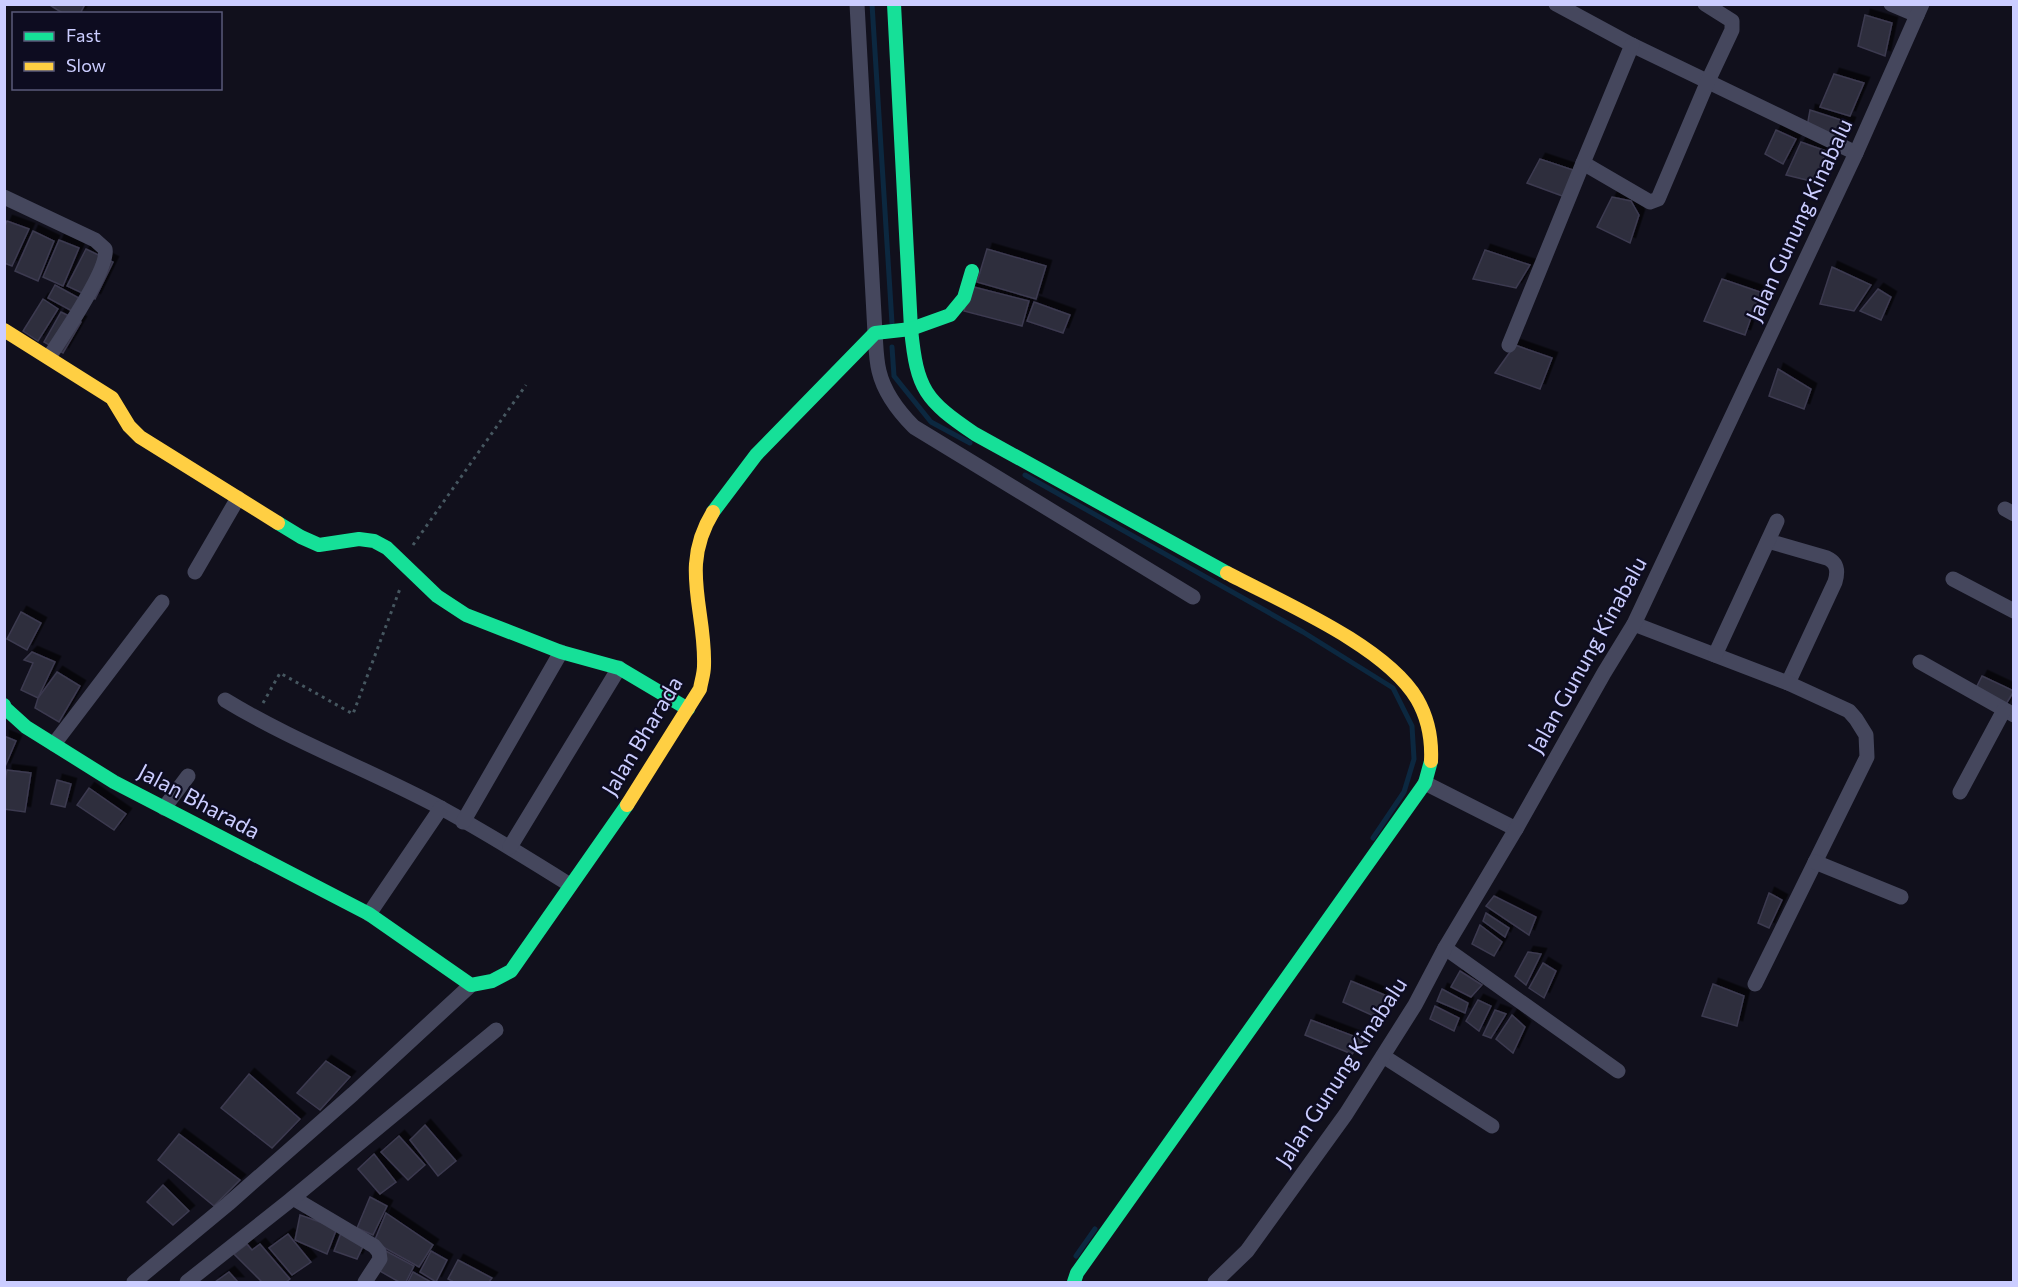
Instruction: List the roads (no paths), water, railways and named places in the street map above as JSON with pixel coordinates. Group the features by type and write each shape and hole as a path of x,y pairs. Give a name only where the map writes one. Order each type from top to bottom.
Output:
{"street":[{"path":"857,4 879,333 879,372 889,396 902,415 914,427 1193,597"},
{"path":"894,4 906,329 922,388 959,423 1005,451 1151,533 1335,631 1388,667 1412,691 1427,723 1432,756 1431,769 1425,783 1077,1273 1074,1282"},
{"path":"1556,4 1632,45 1856,153"},
{"path":"1583,163 1650,202 1655,201 1733,26 1730,19 1705,4"},
{"path":"1891,4 1919,10"},
{"name":"Jalan Gunung Kinabalu","path":"1215,1282 1246,1251 1346,1114 1383,1056 1415,1005 1445,948 1516,830 1634,624 1856,153 1919,10"},
{"path":"1509,345 1632,45"},
{"path":"4,197 95,240 105,249 106,258 87,297 49,357"},
{"path":"879,333 906,329 950,315 964,298 972,271"},
{"path":"4,330 112,398 129,426 140,437 301,537 319,545 359,539 374,541 387,548 437,596 466,615 561,652 619,668 688,709"},
{"name":"Jalan Bharada","path":"134,1282 228,1204 353,1094 471,985 488,983 510,971 618,821 700,689 704,667 694,567 704,526 756,455 879,333"},
{"path":"195,572 238,498"},
{"path":"1715,655 1777,521"},
{"path":"1768,541 1827,558 1836,565 1835,582 1788,683"},
{"path":"1953,579 2013,611"},
{"path":"54,744 162,602"},
{"path":"1634,624 1788,683 1849,711 1861,726 1868,742 1867,757 1755,984"},
{"path":"463,822 561,652"},
{"path":"1920,662 2009,712 1960,792"},
{"path":"510,848 619,668"},
{"path":"225,700 255,718 441,808 570,885"},
{"name":"Jalan Bharada","path":"4,705 26,727 114,782 369,914 471,985"},
{"path":"164,808 188,776"},
{"path":"1425,783 1516,830"},
{"path":"369,914 441,808"},
{"path":"1815,862 1901,897"},
{"path":"1445,948 1618,1071"},
{"path":"187,1282 293,1198 496,1030"},
{"path":"1383,1056 1492,1126"},
{"path":"293,1198 374,1246 379,1252 380,1259 369,1281"}],"waterway":[{"path":"872,4 892,323"},
{"path":"892,347 894,376 931,422 970,443"},
{"path":"1025,475 1303,632 1393,688 1412,726 1414,759 1404,792 1373,838"},
{"path":"1076,1256 1095,1229"}]}
